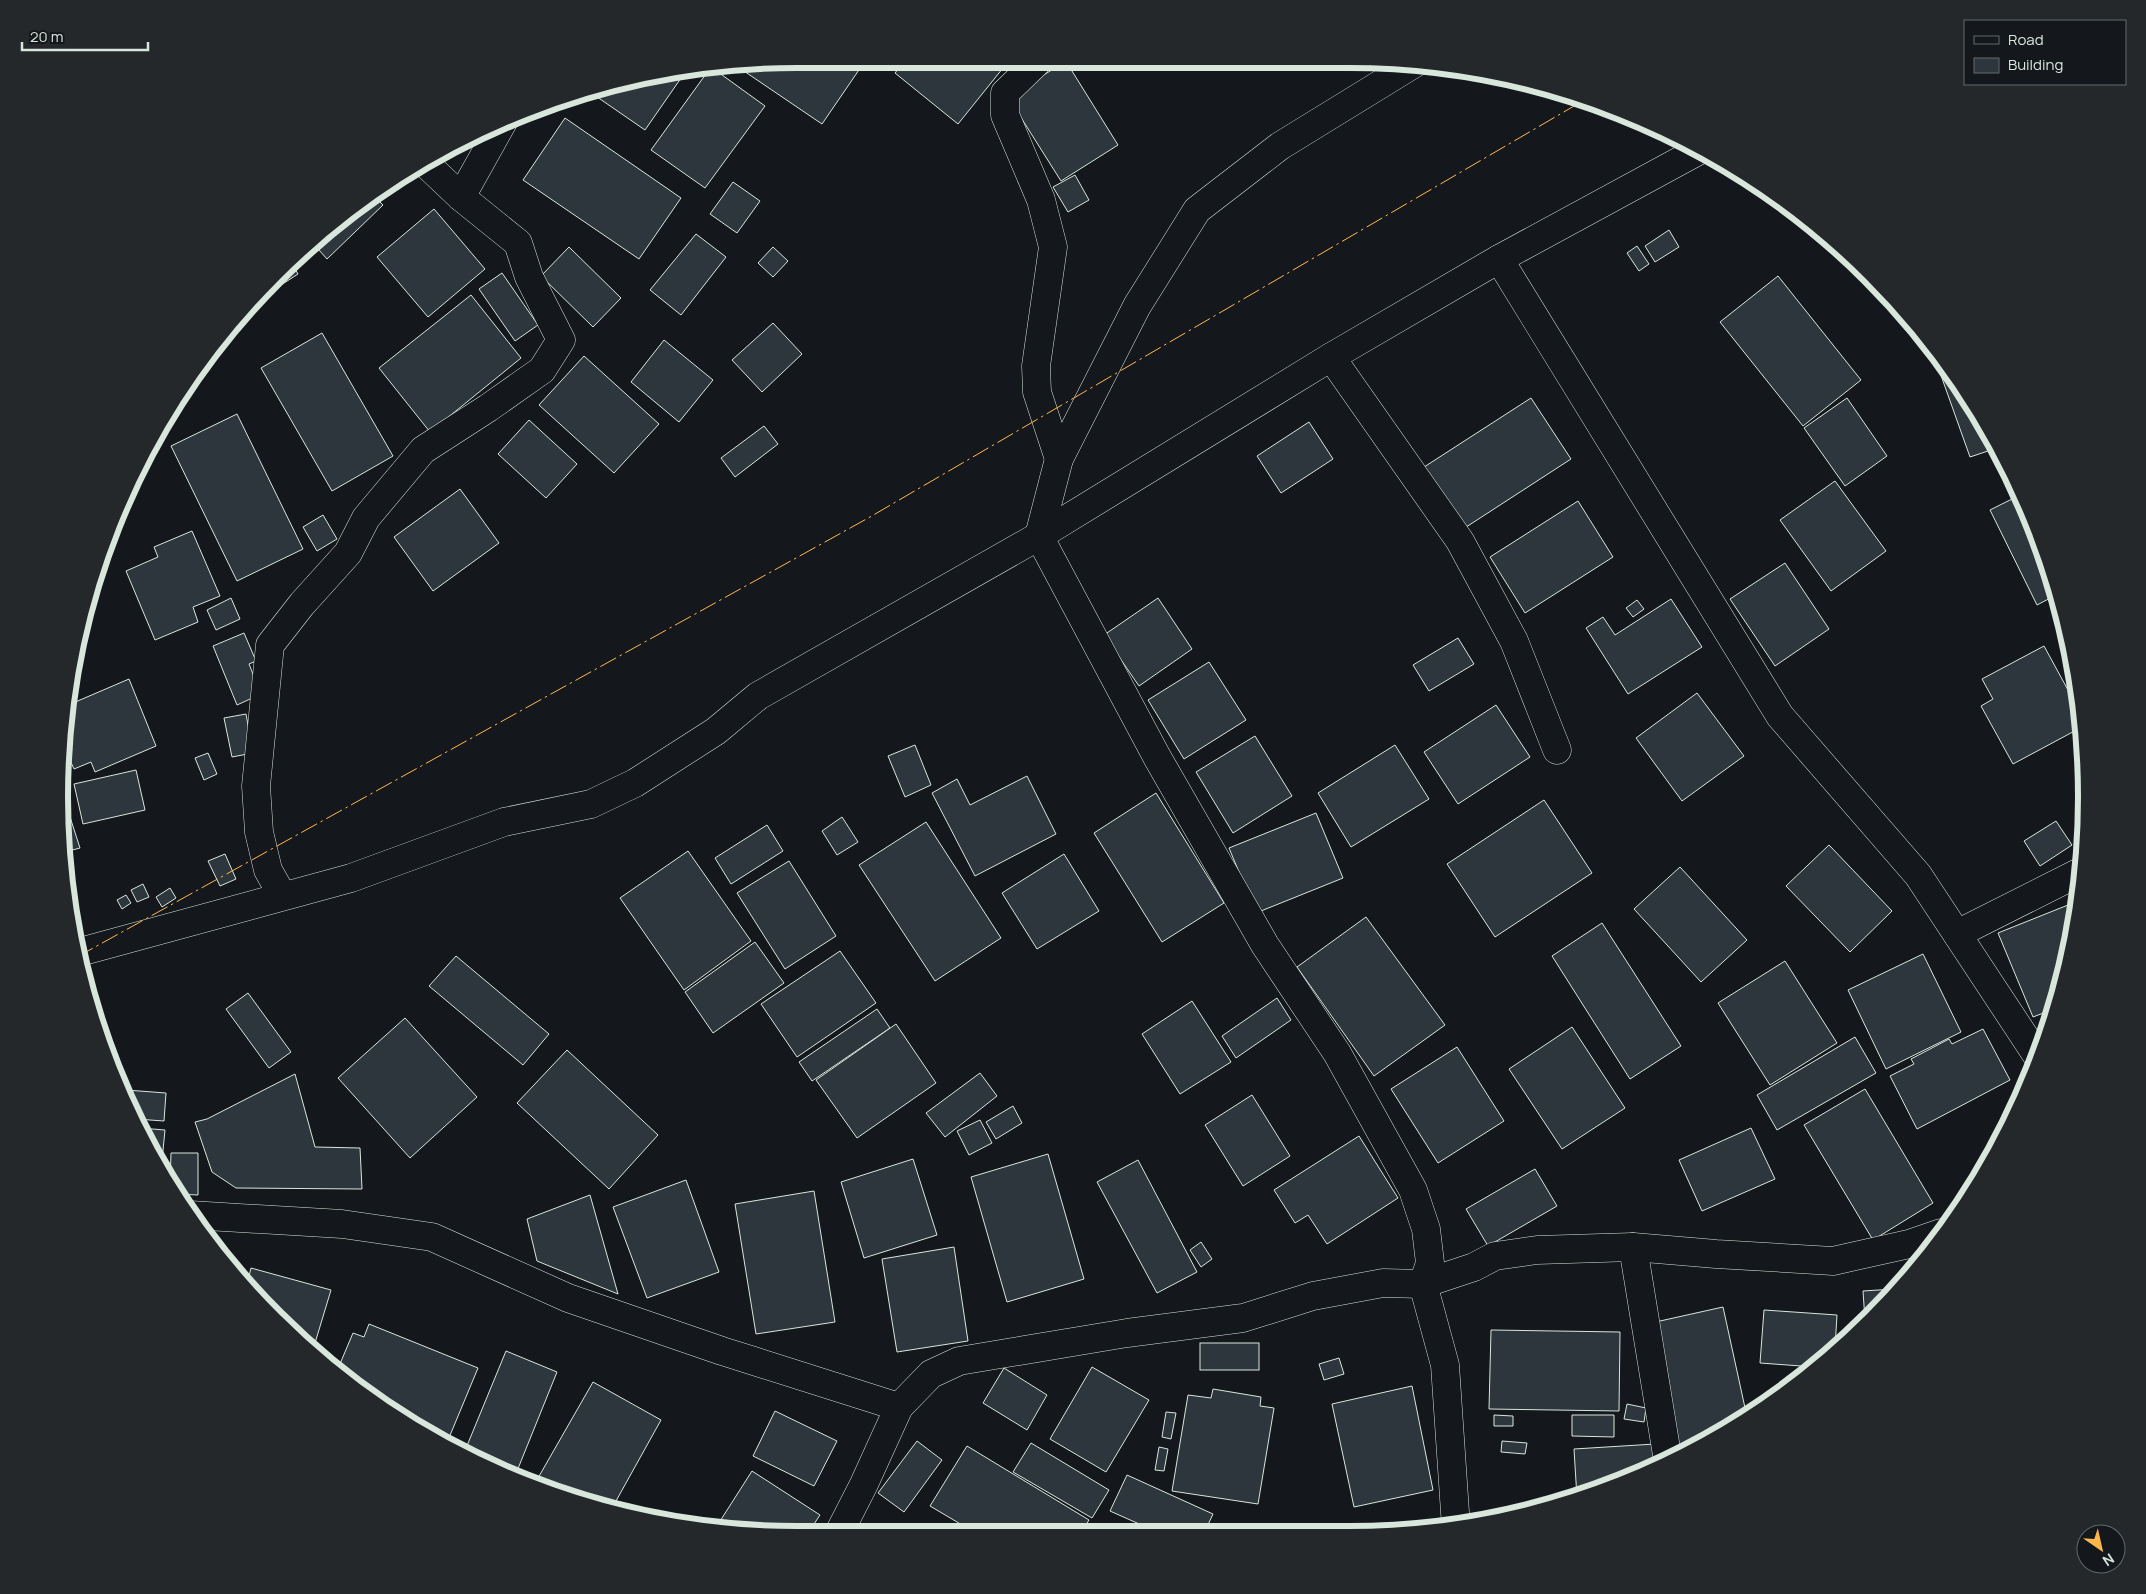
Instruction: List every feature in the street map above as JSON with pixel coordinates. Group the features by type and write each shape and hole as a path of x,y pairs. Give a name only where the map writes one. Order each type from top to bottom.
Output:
{"street":[{"path":"1031,68 1005,93 1005,115 1041,200 1053,247 1036,366 1037,392 1059,459"},
{"path":"1403,70 1280,146 1197,210 1137,306 1059,459 1039,536 1166,774 1265,945 1337,1053 1413,1190 1426,1229 1430,1263 1423,1284 1445,1365 1455,1518"},
{"path":"462,197 497,132"},
{"path":"84,951 282,895 351,878 504,822 591,804 635,783 716,731 758,696 1039,536 1331,357 1499,259 1691,153"},
{"path":"282,895 268,870 258,823 256,786 270,645 302,604 348,554 366,518 423,450 542,370 561,340 530,277 518,243 462,197 429,167"},
{"path":"1499,259 1780,716 1918,876 2033,1049"},
{"path":"1331,357 1460,541 1514,641 1557,750"},
{"path":"1957,934 2074,875"},
{"path":"200,1216 342,1224 432,1237 568,1298 722,1351 899,1407"},
{"path":"842,1526 899,1407 931,1374 959,1361 1127,1333 1243,1318 1313,1296 1383,1283 1423,1284 1474,1268 1495,1256 1537,1250 1632,1247 1833,1261 1909,1244 1932,1235"},
{"path":"1632,1247 1667,1453"}],"building":[{"path":"860,68 822,124 742,70"},
{"path":"899,68 1003,68 958,124 895,73"},
{"path":"1055,68 1070,68 1118,145 1061,181 1008,97"},
{"path":"718,72 765,106 705,188 651,150 706,74"},
{"path":"681,78 645,130 596,96"},
{"path":"565,118 681,198 639,259 523,180"},
{"path":"1075,175 1089,200 1068,212 1053,187"},
{"path":"733,182 760,201 737,233 710,214"},
{"path":"378,200 383,205 327,259 317,248"},
{"path":"434,209 485,269 428,317 377,257"},
{"path":"1669,230 1679,247 1655,262 1645,246"},
{"path":"696,234 726,257 681,315 650,290"},
{"path":"1637,246 1649,264 1639,271 1627,253"},
{"path":"569,247 621,298 593,327 541,276"},
{"path":"773,247 788,261 773,277 758,263"},
{"path":"295,268 298,274 272,291"},
{"path":"502,273 538,325 515,341 479,289"},
{"path":"1778,276 1861,380 1803,426 1720,322"},
{"path":"471,295 521,358 430,432 379,368"},
{"path":"773,323 802,354 762,392 732,360"},
{"path":"322,333 393,456 332,491 261,368"},
{"path":"664,340 713,380 679,422 631,382"},
{"path":"584,356 659,424 614,473 539,405"},
{"path":"1938,367 1956,392 1991,450 1970,457"},
{"path":"1531,398 1571,459 1460,531 1421,469"},
{"path":"1847,398 1887,456 1845,486 1804,428"},
{"path":"237,414 303,549 237,581 171,446"},
{"path":"529,420 577,464 546,498 498,454"},
{"path":"1309,422 1333,459 1281,493 1257,456"},
{"path":"764,426 778,444 735,477 721,458"},
{"path":"1835,481 1886,551 1831,591 1780,520"},
{"path":"460,489 499,543 433,591 394,537"},
{"path":"2014,498 2040,563 2051,598 2037,605 1990,510"},
{"path":"1578,501 1613,557 1525,613 1490,557"},
{"path":"323,515 337,539 317,551 303,527"},
{"path":"192,531 220,596 193,607 198,622 155,640 126,571 158,557 154,547"},
{"path":"1785,563 1829,629 1775,666 1730,599"},
{"path":"231,598 240,619 216,630 207,610"},
{"path":"1158,598 1192,649 1139,686 1104,635"},
{"path":"1671,599 1702,647 1628,694 1586,628 1603,617 1615,635"},
{"path":"1637,600 1644,609 1633,617 1626,608"},
{"path":"244,633 256,661 249,664 261,694 237,705 213,646"},
{"path":"1458,638 1474,664 1429,691 1413,665"},
{"path":"2044,646 2071,695 2075,731 2013,764 1981,706 1993,699 1982,679"},
{"path":"1209,662 1246,720 1184,759 1148,700"},
{"path":"129,679 156,746 95,772 91,762 74,769 69,757 74,703"},
{"path":"1697,693 1744,756 1682,801 1636,738"},
{"path":"1496,705 1530,757 1458,804 1424,752"},
{"path":"246,714 253,753 232,757 224,718"},
{"path":"1255,736 1292,796 1233,833 1196,772"},
{"path":"915,745 931,785 905,797 888,756"},
{"path":"1395,745 1429,799 1351,847 1318,793"},
{"path":"208,753 217,774 204,780 195,758"},
{"path":"136,770 145,810 83,824 74,784"},
{"path":"1027,776 1056,834 975,876 932,793 957,779 970,805"},
{"path":"1156,793 1224,903 1162,942 1094,833"},
{"path":"1544,800 1592,873 1495,937 1447,864"},
{"path":"68,812 80,848 70,851"},
{"path":"1316,813 1343,878 1256,913 1229,848"},
{"path":"842,817 858,842 837,855 822,831"},
{"path":"2056,821 2072,845 2040,866 2024,841"},
{"path":"926,822 1001,938 935,981 859,865"},
{"path":"767,825 783,851 731,884 715,858"},
{"path":"1829,845 1892,911 1850,952 1786,886"},
{"path":"688,851 751,941 684,990 620,898"},
{"path":"225,854 236,879 220,886 208,861"},
{"path":"1064,854 1099,911 1037,949 1002,893"},
{"path":"789,861 836,936 785,969 737,893"},
{"path":"1680,867 1747,940 1701,982 1634,909"},
{"path":"143,884 149,897 137,902 131,890"},
{"path":"170,888 176,898 162,907 156,897"},
{"path":"126,895 131,903 122,909 117,900"},
{"path":"2068,905 2069,908 2064,939 2054,986 2046,1012 2033,1017 1998,933"},
{"path":"1366,917 1445,1025 1374,1076 1297,967"},
{"path":"1602,923 1681,1046 1630,1079 1552,956"},
{"path":"755,942 784,983 713,1033 685,992"},
{"path":"840,951 876,1003 797,1057 761,1004"},
{"path":"1923,954 1961,1032 1886,1069 1848,990"},
{"path":"456,956 549,1034 523,1065 429,986"},
{"path":"1785,961 1837,1043 1770,1085 1718,1003"},
{"path":"248,993 291,1052 269,1068 226,1009"},
{"path":"1277,998 1291,1020 1236,1058 1222,1036"},
{"path":"1192,1001 1231,1062 1180,1094 1142,1034"},
{"path":"877,1009 890,1028 812,1081 799,1062"},
{"path":"405,1018 477,1097 410,1158 338,1078"},
{"path":"896,1024 936,1083 857,1138 816,1080"},
{"path":"1572,1027 1625,1108 1562,1149 1509,1069"},
{"path":"1983,1029 2010,1080 1917,1129 1890,1076 1914,1064 1911,1059 1949,1039 1952,1044"},
{"path":"1855,1037 1876,1073 1777,1130 1757,1095"},
{"path":"1457,1047 1504,1121 1438,1163 1391,1089"},
{"path":"567,1050 658,1135 609,1189 517,1103"},
{"path":"980,1073 997,1096 945,1137 926,1113"},
{"path":"295,1074 315,1147 360,1148 362,1189 236,1188 212,1172 195,1122 207,1119"},
{"path":"1865,1089 1933,1203 1873,1240 1804,1125"},
{"path":"129,1090 166,1093 164,1121 143,1119"},
{"path":"1252,1095 1290,1156 1243,1186 1205,1125"},
{"path":"1013,1106 1022,1123 996,1139 986,1122"},
{"path":"980,1120 992,1143 969,1155 957,1131"},
{"path":"1751,1128 1775,1179 1702,1211 1679,1160"},
{"path":"148,1129 165,1130 162,1157"},
{"path":"1359,1136 1398,1198 1327,1244 1308,1215 1295,1223 1274,1190"},
{"path":"171,1153 198,1153 198,1195 185,1194 170,1171"},
{"path":"1048,1154 1084,1279 1007,1302 971,1177"},
{"path":"913,1159 937,1235 864,1258 841,1182"},
{"path":"1138,1160 1197,1272 1157,1293 1097,1182"},
{"path":"1535,1169 1557,1206 1488,1246 1466,1209"},
{"path":"686,1180 719,1272 647,1298 613,1207"},
{"path":"814,1191 835,1322 756,1334 735,1204"},
{"path":"590,1195 618,1294 537,1261 527,1219"},
{"path":"1201,1242 1212,1259 1201,1267 1190,1250"},
{"path":"954,1247 968,1341 897,1352 882,1259"},
{"path":"251,1268 331,1290 315,1344 281,1313 249,1278"},
{"path":"1887,1289 1865,1313 1863,1291"},
{"path":"1723,1307 1745,1409 1678,1448 1651,1323"},
{"path":"1764,1310 1837,1315 1835,1340 1805,1366 1760,1363"},
{"path":"369,1324 478,1368 449,1438 392,1404 340,1365 353,1333 364,1337"},
{"path":"1491,1330 1620,1332 1619,1411 1489,1409"},
{"path":"1200,1343 1259,1343 1259,1370 1200,1370"},
{"path":"506,1351 557,1372 517,1471 466,1447"},
{"path":"1339,1358 1344,1374 1324,1380 1319,1364"},
{"path":"1092,1367 1149,1400 1106,1472 1050,1439"},
{"path":"1004,1368 1047,1395 1027,1430 983,1403"},
{"path":"593,1382 661,1420 615,1503 538,1478"},
{"path":"1412,1386 1433,1490 1354,1507 1332,1404"},
{"path":"1213,1389 1261,1397 1260,1406 1274,1408 1258,1504 1172,1491 1188,1395 1211,1398"},
{"path":"1627,1404 1646,1408 1644,1422 1624,1419"},
{"path":"775,1411 837,1441 814,1486 753,1456"},
{"path":"1166,1412 1176,1413 1171,1439 1162,1437"},
{"path":"1494,1415 1513,1416 1513,1426 1494,1426"},
{"path":"1572,1415 1614,1415 1614,1437 1572,1436"},
{"path":"917,1441 942,1460 904,1512 878,1493"},
{"path":"1502,1441 1527,1443 1525,1454 1501,1452"},
{"path":"1031,1443 1109,1490 1092,1518 1013,1472"},
{"path":"1655,1444 1656,1458 1577,1490 1574,1449"},
{"path":"967,1446 1089,1520 1085,1526 964,1526 930,1506"},
{"path":"1159,1447 1168,1449 1164,1471 1155,1470"},
{"path":"752,1471 820,1515 813,1526 749,1525 720,1522"},
{"path":"1127,1475 1213,1514 1207,1526 1144,1526 1110,1511"}],"power":[{"path":"85,953 870,517 1577,104"}]}
